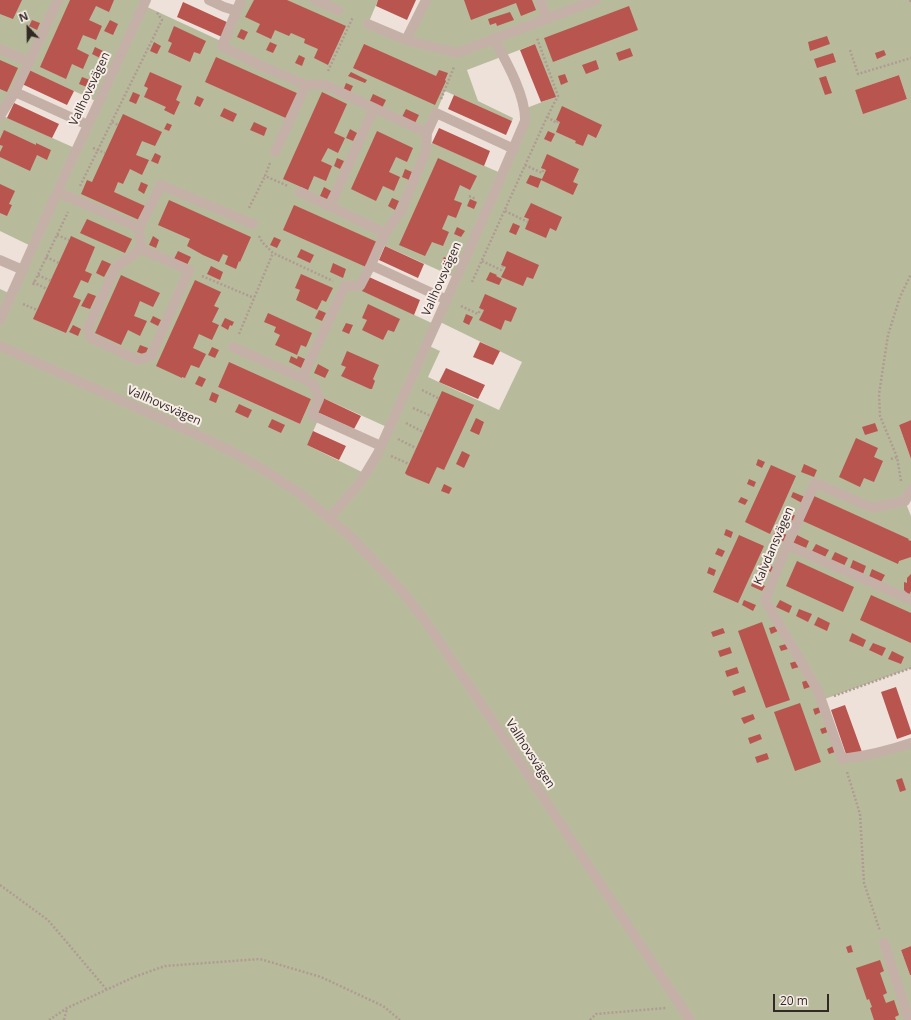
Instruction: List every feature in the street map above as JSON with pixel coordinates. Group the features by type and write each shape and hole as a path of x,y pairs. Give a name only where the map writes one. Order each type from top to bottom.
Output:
{"street":[{"path":"0,116 16,92 58,0"},
{"path":"209,0 237,11"},
{"path":"241,0 222,46 260,65 306,85 322,84 427,133"},
{"path":"315,0 338,10"},
{"path":"406,40 426,0"},
{"path":"540,0 547,18"},
{"path":"368,24 406,40 457,53 596,0"},
{"name":"Vallhovsvägen","path":"0,320 88,125 150,3"},
{"name":"Vallhovsvägen","path":"329,518 360,483 381,446 525,121 525,112 511,71 494,39"},
{"path":"0,49 29,62"},
{"path":"275,152 306,85"},
{"path":"16,92 88,125"},
{"path":"330,206 374,108"},
{"path":"302,378 345,286 360,286 372,264 385,233 401,211 426,151 427,133 436,113 514,148"},
{"path":"141,249 139,228 161,185 253,224"},
{"path":"58,192 139,228"},
{"path":"300,192 385,233"},
{"path":"141,249 189,270 151,356 138,360 91,338 88,328 116,267 141,249"},
{"path":"0,260 22,270"},
{"path":"372,264 447,300"},
{"name":"Vallhovsvägen","path":"0,346 233,452 282,481 299,493 348,534 401,590 426,622 690,1020"},
{"path":"233,347 302,378 314,385 319,399 312,415 381,446"},
{"name":"Kalvdansvägen","path":"842,759 818,691 765,600 787,545 815,483 873,508 905,501"},
{"path":"905,501 911,490"},
{"path":"787,545 911,600"},
{"path":"842,759 888,751 911,742"},
{"path":"884,943 909,1020"}],"path":[{"path":"31,290 162,20 150,3"},
{"path":"338,10 368,24"},
{"path":"322,84 353,17"},
{"path":"850,50 858,74 911,58"},
{"path":"436,113 452,71 457,53"},
{"path":"547,117 557,123 558,121"},
{"path":"112,122 118,125"},
{"path":"98,150 105,153"},
{"path":"275,152 247,212 262,242 273,253 345,286"},
{"path":"525,165 542,173 544,169"},
{"path":"265,176 300,192"},
{"path":"505,211 528,222"},
{"path":"57,235 69,240"},
{"path":"233,347 273,253"},
{"path":"46,258 59,263"},
{"path":"482,261 501,270 503,266"},
{"path":"189,270 254,298"},
{"path":"905,501 897,457 880,416 879,394 888,335 900,297 911,274"},
{"path":"38,275 50,281"},
{"path":"34,283 47,289"},
{"path":"22,308 24,304 37,310"},
{"path":"461,306 478,314 481,309"},
{"path":"422,390 438,398"},
{"path":"413,408 430,416"},
{"path":"405,423 423,432"},
{"path":"397,439 416,448"},
{"path":"389,455 408,464"},
{"path":"891,459 897,457"},
{"path":"822,700 911,668"},
{"path":"842,759 860,814 864,883 884,943"},
{"path":"0,885 48,920 107,990"},
{"path":"49,1020 67,1008 134,977 165,966 260,959 321,977 383,1006 400,1020"},
{"path":"590,1020 596,1014 681,1007"},
{"path":"64,1020 67,1008"}],"green space":[{"path":"0,0 142,0 143,5 223,42 241,0 378,0 368,24 406,40 426,0 911,0 911,420 899,425 911,459 911,490 905,501 911,516 911,668 822,700 843,759 911,743 911,946 901,950 911,975 911,1020 0,1020 0,289 11,294 33,247 0,231","holes":["535,44 555,97 524,109 503,174 432,143 427,150 436,113 445,91 512,121 513,118 478,101 467,70","26,69 98,102 77,149 1,115","899,75 907,99 863,113 855,90","381,244 456,278 438,321 522,362 499,410 428,377 440,351 427,345 436,325 363,291","229,363 311,399 300,424 218,387","323,398 389,428 366,474 307,445 319,418"]}],"building":[{"path":"0,0 22,0 13,19 0,14"},
{"path":"70,0 114,0 109,12 96,6 89,20 102,26 96,40 83,35 77,49 89,55 83,69 72,64 66,79 40,67"},
{"path":"254,0 287,0 346,26 328,65 314,58 318,49 304,43 305,39 291,33 289,36 275,30 271,39 256,32 260,24 245,17"},
{"path":"378,0 416,0 407,20 376,6"},
{"path":"464,0 532,0 536,10 521,16 516,3 471,20"},
{"path":"183,2 229,23 222,37 177,17"},
{"path":"629,6 638,30 553,62 544,38"},
{"path":"510,12 514,20 497,26 496,23 490,25 488,19"},
{"path":"32,20 40,23 37,30 29,26"},
{"path":"110,20 118,24 113,35 104,31"},
{"path":"174,26 206,41 200,54 194,52 190,62 168,52 172,43 168,41"},
{"path":"241,29 248,32 244,40 237,37"},
{"path":"827,36 830,44 810,51 808,42"},
{"path":"154,42 161,46 157,54 150,51"},
{"path":"270,42 277,45 273,53 266,50"},
{"path":"364,44 436,76 439,70 448,73 435,105 353,68"},
{"path":"535,44 556,97 541,102 520,50"},
{"path":"95,47 103,51 100,58 92,54"},
{"path":"630,48 633,56 619,61 616,53"},
{"path":"884,50 886,55 877,59 875,53"},
{"path":"833,53 836,62 817,68 814,59"},
{"path":"299,55 305,58 302,66 295,63"},
{"path":"216,57 299,94 288,119 205,82"},
{"path":"0,60 18,68 7,92 0,89"},
{"path":"596,60 599,69 586,74 582,65"},
{"path":"29,70 74,91 67,105 22,84"},
{"path":"150,72 182,86 176,100 180,102 174,115 164,110 166,107 144,97 148,88 144,86"},
{"path":"351,72 367,80 365,83 348,76"},
{"path":"565,74 568,82 561,85 558,76"},
{"path":"899,75 907,99 863,114 855,90"},
{"path":"826,76 832,93 825,95 819,78"},
{"path":"82,77 90,80 87,87 79,84"},
{"path":"346,83 353,86 349,94 343,91"},
{"path":"133,92 140,95 136,104 129,101"},
{"path":"322,92 347,104 334,133 345,138 338,153 328,148 321,161 332,166 326,181 314,176 308,190 283,179"},
{"path":"373,94 386,100 382,108 369,103"},
{"path":"454,95 512,121 506,135 448,109"},
{"path":"197,96 204,99 200,107 194,104"},
{"path":"14,103 59,124 52,138 7,118"},
{"path":"562,106 602,125 596,138 588,134 583,146 575,143 576,141 556,132 560,122 556,120"},
{"path":"224,108 237,114 233,122 220,116"},
{"path":"406,109 419,115 415,123 402,117"},
{"path":"123,114 162,132 155,146 142,141 136,155 149,160 142,175 130,169 123,184 118,182 114,192 145,206 139,220 81,194 87,180 92,182"},
{"path":"254,122 267,128 264,136 250,130"},
{"path":"167,123 172,125 169,131 164,129"},
{"path":"439,128 490,151 484,166 432,143"},
{"path":"350,129 357,133 353,141 346,138"},
{"path":"4,130 36,145 36,143 51,150 47,160 37,155 30,171 0,157 0,152 3,146 0,145 0,139"},
{"path":"377,131 413,148 407,162 396,157 389,172 400,177 394,191 383,186 376,201 351,189"},
{"path":"548,131 555,134 551,142 544,139"},
{"path":"155,153 161,156 158,164 151,161"},
{"path":"547,154 579,169 573,182 578,184 573,195 541,180 538,188 526,183 530,175 542,179 546,170 541,168"},
{"path":"337,158 344,161 340,169 334,166"},
{"path":"438,158 477,176 470,190 460,185 454,200 462,203 456,218 448,215 442,229 449,232 443,246 432,242 425,256 399,245"},
{"path":"405,169 412,172 409,180 402,177"},
{"path":"141,182 148,185 144,194 138,190"},
{"path":"0,184 15,191 9,204 12,205 7,216 0,213"},
{"path":"324,187 331,191 327,199 320,196"},
{"path":"392,198 399,201 395,210 388,206"},
{"path":"470,199 477,202 474,209 467,206"},
{"path":"169,200 251,237 236,269 225,264 228,256 223,254 219,262 203,255 187,246 190,239 158,225"},
{"path":"531,203 562,217 556,231 550,228 546,238 525,229 529,219 524,217"},
{"path":"294,205 377,242 366,267 283,230"},
{"path":"87,219 132,239 125,253 80,233"},
{"path":"513,223 520,226 516,235 509,232"},
{"path":"457,227 465,231 461,237 454,234"},
{"path":"71,236 95,247 85,271 92,274 88,283 81,280 73,297 81,300 66,333 33,319"},
{"path":"153,236 159,240 156,248 149,245"},
{"path":"274,237 281,240 277,248 270,245"},
{"path":"385,246 424,264 418,278 379,260"},
{"path":"301,249 314,255 310,263 297,257"},
{"path":"178,251 191,257 187,265 174,259"},
{"path":"507,251 539,265 533,279 527,277 523,286 501,277 506,267 501,265"},
{"path":"444,257 451,260 449,267 441,263"},
{"path":"102,260 111,264 104,277 96,273"},
{"path":"333,263 346,269 343,278 330,272"},
{"path":"211,266 223,272 220,280 207,274"},
{"path":"490,272 502,279 499,285 486,280"},
{"path":"301,274 333,288 326,302 322,300 317,310 296,300 300,290 295,288"},
{"path":"121,275 160,293 153,307 140,301 134,316 147,321 140,336 128,330 121,345 95,333"},
{"path":"369,277 420,300 414,315 362,291"},
{"path":"195,280 221,292 214,306 219,308 212,322 219,325 212,340 199,334 193,348 206,354 199,368 191,365 185,378 182,378 156,366"},
{"path":"88,293 96,296 90,309 81,306"},
{"path":"485,294 517,308 511,322 505,320 501,330 479,320 484,310 479,308"},
{"path":"368,304 400,319 394,332 388,330 383,340 362,330 367,320 362,318"},
{"path":"319,310 326,313 322,321 315,318"},
{"path":"268,313 312,333 306,347 301,345 297,355 275,345 280,335 274,332 276,327 264,322"},
{"path":"466,314 473,317 469,325 463,322"},
{"path":"153,316 161,320 158,326 150,322"},
{"path":"225,318 234,322 232,326 230,325 228,330 221,326"},
{"path":"346,323 353,325 349,334 342,331"},
{"path":"73,325 81,329 78,336 69,332"},
{"path":"480,342 500,351 493,365 473,357"},
{"path":"140,345 148,348 145,355 137,352"},
{"path":"212,347 219,350 215,358 208,355"},
{"path":"347,351 379,365 373,379 375,381 372,389 341,376 346,367 341,365"},
{"path":"291,356 297,359 298,356 305,359 301,368 289,362"},
{"path":"229,362 311,399 300,424 218,387"},
{"path":"318,364 329,370 325,378 314,373"},
{"path":"446,368 485,385 478,399 439,382"},
{"path":"199,376 206,379 202,387 195,384"},
{"path":"442,391 474,405 444,470 437,467 429,484 405,473"},
{"path":"212,392 219,395 216,403 209,400"},
{"path":"323,398 361,416 354,429 317,412"},
{"path":"239,404 252,410 248,418 235,412"},
{"path":"476,418 484,422 479,435 470,431"},
{"path":"272,419 285,425 281,433 268,427"},
{"path":"911,420 911,459 899,425"},
{"path":"875,423 878,431 865,435 862,427"},
{"path":"313,431 346,446 339,460 307,445"},
{"path":"856,438 878,448 874,457 883,461 874,482 864,478 860,487 839,477"},
{"path":"462,451 470,455 464,468 456,464"},
{"path":"758,459 765,462 762,468 756,465"},
{"path":"804,464 817,470 814,477 801,472"},
{"path":"771,465 796,476 770,534 745,522"},
{"path":"749,479 756,482 754,487 747,484"},
{"path":"444,484 452,488 449,494 441,491"},
{"path":"793,492 805,497 802,503 791,497"},
{"path":"814,496 909,539 908,540 911,541 911,557 899,561 898,564 803,521"},
{"path":"741,497 748,500 745,505 738,502"},
{"path":"785,511 796,516 794,521 782,516"},
{"path":"726,529 733,532 731,538 724,535"},
{"path":"776,530 787,535 784,542 773,535"},
{"path":"739,535 764,546 738,603 713,592"},
{"path":"797,535 809,541 806,548 793,543"},
{"path":"816,544 829,550 825,557 812,551"},
{"path":"718,548 725,551 722,557 715,554"},
{"path":"835,552 848,558 844,566 831,560"},
{"path":"853,560 866,566 863,574 850,568"},
{"path":"797,561 854,587 843,612 786,586"},
{"path":"762,562 773,567 771,572 759,567"},
{"path":"709,567 716,570 714,576 707,573"},
{"path":"872,569 885,575 881,582 869,577"},
{"path":"911,574 911,591 909,595 904,590 904,582 907,583 907,578"},
{"path":"753,580 765,586 762,591 751,586"},
{"path":"871,595 911,613 911,643 860,620"},
{"path":"744,600 756,605 753,611 742,605"},
{"path":"780,600 792,606 789,613 776,607"},
{"path":"799,609 812,614 808,622 796,616"},
{"path":"818,617 830,623 827,631 814,625"},
{"path":"762,622 790,700 766,708 738,631"},
{"path":"776,626 778,631 771,634 769,628"},
{"path":"723,628 725,633 713,637 711,632"},
{"path":"852,633 866,640 863,647 849,641"},
{"path":"873,643 886,648 882,656 869,650"},
{"path":"786,644 788,649 781,651 779,646"},
{"path":"730,647 732,653 720,657 718,651"},
{"path":"892,651 904,657 901,664 888,659"},
{"path":"797,661 799,667 792,669 790,663"},
{"path":"737,667 739,673 727,677 725,671"},
{"path":"808,680 810,687 804,689 802,682"},
{"path":"744,686 746,692 734,696 732,691"},
{"path":"896,687 911,731 911,734 897,739 881,692"},
{"path":"800,703 821,762 795,771 774,712"},
{"path":"845,705 862,752 847,757 831,710"},
{"path":"820,707 821,712 815,715 813,709"},
{"path":"753,714 755,719 744,724 741,718"},
{"path":"826,727 828,732 822,734 820,729"},
{"path":"760,734 762,739 750,744 748,738"},
{"path":"833,746 835,752 829,754 827,749"},
{"path":"767,753 769,759 757,763 755,757"},
{"path":"902,778 906,790 900,792 896,780"},
{"path":"851,945 853,952 848,953 846,947"},
{"path":"911,946 911,975 910,975 901,950"},
{"path":"880,960 884,971 880,973 887,993 883,995 886,1003 894,1000 899,1015 895,1017 896,1020 874,1020 870,1008 872,1007 869,999 867,1000 856,968"}]}
